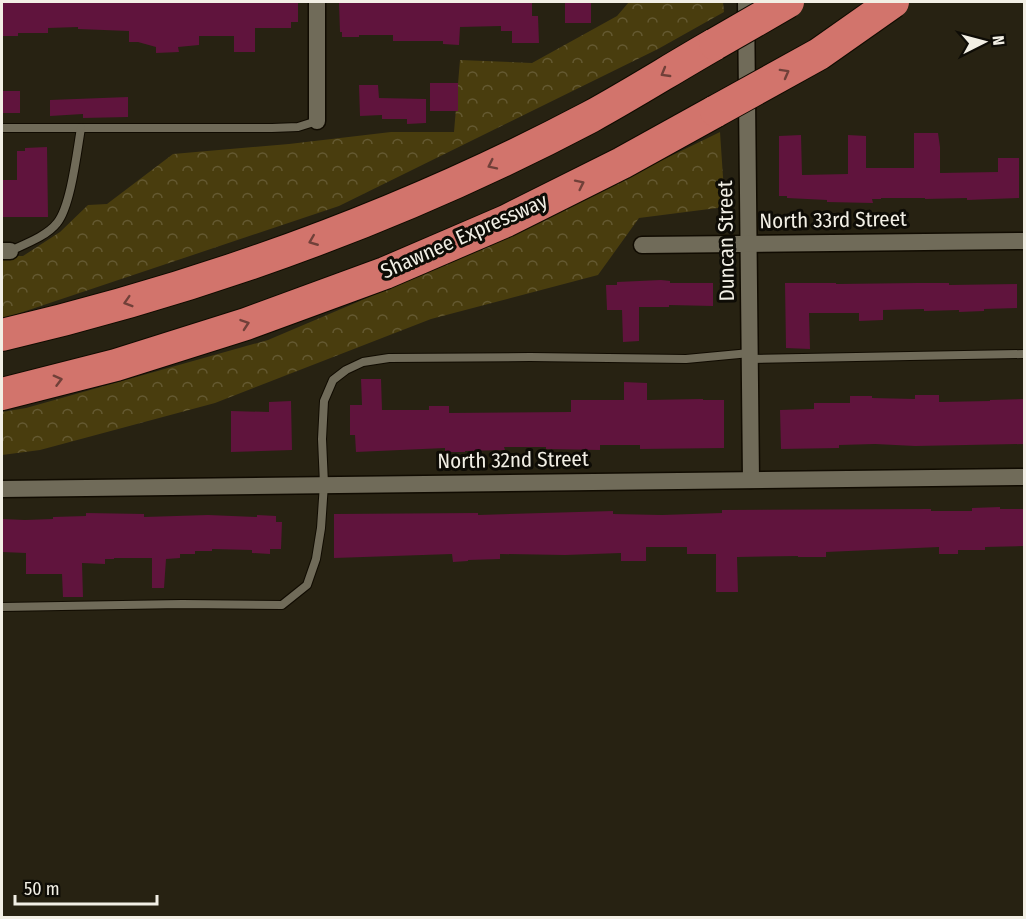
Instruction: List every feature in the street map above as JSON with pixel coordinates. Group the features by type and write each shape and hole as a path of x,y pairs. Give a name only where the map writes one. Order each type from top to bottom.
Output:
{"highway":[{"path":"2,335 103,310 230,272 394,209 478,172 591,117 788,2"},
{"name":"Shawnee Expressway","path":"2,394 116,365 235,327 385,273 527,210 622,163 819,54 893,2"}],"street":[{"path":"317,2 317,121"},
{"name":"Duncan Street","path":"746,2 751,480"},
{"name":"North 33rd Street","path":"642,245 1024,241"},
{"name":"North 32nd Street","path":"2,489 1024,477"}],"lane":[{"path":"2,128 272,128 298,127 317,121"},
{"path":"6,251 38,239 57,223 65,207 73,177 81,128"},
{"path":"2,607 282,605 307,585 316,559 324,484 322,439 324,401 333,380 346,369 363,362 389,358 686,359 750,356 1024,354"}],"green space":[{"path":"629,2 723,2 724,12 658,49 339,206 2,319 2,256 23,256 60,232 88,205 107,204 173,154 391,132 454,132 460,60 532,63 617,16"},
{"path":"720,132 725,207 639,218 598,275 431,319 215,403 40,450 2,455 2,412 26,408 268,340 461,258"}],"building":[{"path":"2,2 298,2 298,22 291,22 291,28 255,28 255,52 234,52 234,36 199,36 199,45 178,47 179,52 156,53 156,47 129,42 129,31 78,29 78,27 48,28 48,33 18,33 18,36 2,36"},
{"path":"339,2 532,2 532,16 538,16 539,43 512,43 512,31 501,31 501,26 460,27 459,45 443,44 443,41 393,41 393,35 342,37"},
{"path":"565,2 591,2 591,23 565,23"},
{"path":"430,83 458,83 458,111 430,111"},
{"path":"359,85 378,85 379,98 426,99 426,123 407,124 407,119 382,119 382,115 360,116"},
{"path":"2,91 20,91 20,113 2,113"},
{"path":"128,97 128,117 83,118 83,114 50,116 50,100"},
{"path":"914,133 938,133 940,173 998,172 998,158 1019,158 1019,198 967,200 967,198 881,198 872,199 873,203 827,202 827,200 779,196 779,136 801,135 802,175 848,174 848,135 866,136 866,168 914,168"},
{"path":"47,147 48,217 2,217 2,180 17,180 17,151 25,151 25,148"},
{"path":"670,281 670,283 713,283 713,306 639,307 639,341 623,342 622,310 607,310 606,285 617,285 617,282"},
{"path":"785,283 1017,284 1017,308 959,312 959,310 924,311 924,309 883,310 883,320 859,321 859,313 809,313 810,349 786,348"},
{"path":"361,379 381,379 382,410 429,410 429,406 449,406 449,413 571,412 571,400 624,400 624,382 647,383 647,400 724,400 724,448 640,449 640,445 600,445 600,450 504,447 505,450 465,452 445,452 445,448 356,452 355,435 350,435 350,405 362,405"},
{"path":"915,395 939,395 939,402 1024,399 1024,444 915,446 875,444 839,445 839,448 781,449 780,410 814,409 814,403 850,403 850,396 915,399"},
{"path":"291,401 292,450 231,452 231,411 269,412 269,402"},
{"path":"1000,507 1000,509 1024,509 1024,546 958,550 958,554 939,554 939,547 826,552 826,557 737,557 738,592 716,592 716,554 687,554 687,547 646,547 646,561 621,561 621,553 500,554 500,559 453,562 452,554 334,558 334,514 478,513 478,515 613,511 613,514 662,515 722,513 722,510 931,509 931,511 972,511 972,508"},
{"path":"86,513 144,514 144,517 276,516 276,522 282,522 281,549 270,549 270,554 252,553 252,550 212,549 212,551 195,551 195,554 180,554 180,558 166,559 164,588 152,588 152,558 114,558 105,559 105,564 82,563 83,597 63,597 62,574 26,574 26,553 2,552 2,519 53,519 53,517 86,516"}]}
